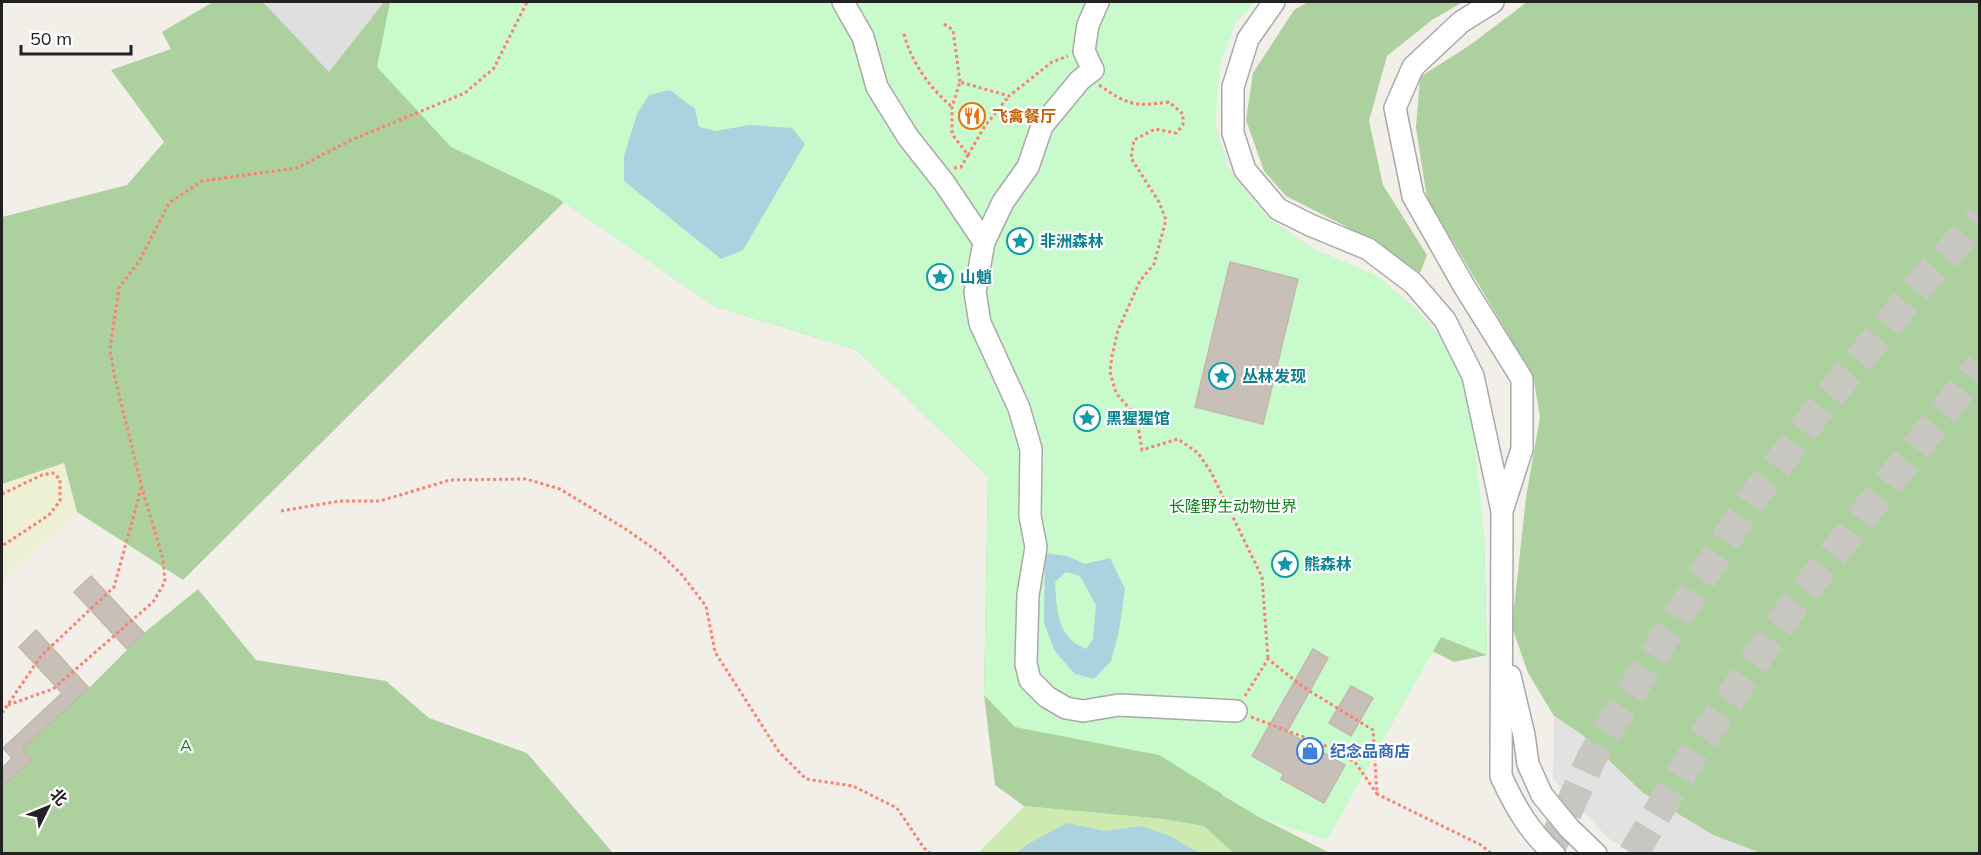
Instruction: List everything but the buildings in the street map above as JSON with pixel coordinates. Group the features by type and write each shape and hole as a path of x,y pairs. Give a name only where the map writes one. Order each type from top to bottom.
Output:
{"street":[{"path":"843,2 863,37 877,87 908,137 984,242"},
{"path":"1098,2 1088,25 1088,60 1080,80 1042,126 1028,167 1003,202 984,242 975,292 980,323 1019,408 1031,449 1030,516 1036,547 1028,595 1026,664 1030,680 1047,697 1066,708 1083,711 1119,705 1236,711"},
{"path":"1274,2 1248,39 1233,87 1233,133 1245,170 1278,209 1368,249 1413,283 1444,320 1473,376 1502,511 1501,776 1516,808 1554,854"},
{"path":"1493,2 1461,22 1413,67 1395,108 1413,196 1464,286 1522,379 1522,449 1502,511"},
{"path":"1503,650 1524,735 1528,764 1542,795 1569,828 1596,854"}],"path":[{"path":"8,705 53,689 145,609 165,582 163,559 142,488 110,349 119,288 140,260 169,203 202,181 297,168 349,141 465,93 494,68 527,2"},
{"path":"944,24 953,30 960,82 952,107 952,134 968,155"},
{"path":"904,34 908,51 936,93 952,107"},
{"path":"933,169 961,167 985,126 1009,96 1052,62 1088,60 1098,84 1119,99 1132,105 1169,102 1183,114 1183,124 1176,133 1155,129 1134,140 1131,158 1159,201 1166,220 1154,264 1140,281 1118,330 1110,372 1116,393 1130,409 1138,426 1142,450 1178,440 1198,453 1211,472 1262,577 1268,659 1236,711 1322,744 1355,762 1377,794 1481,844 1492,854"},
{"path":"960,82 1009,96"},
{"path":"2,494 42,475 53,473 60,479 60,501 49,515 2,546"},
{"path":"281,511 339,501 380,501 450,480 526,479 560,489 660,553 682,575 706,606 715,652 779,753 806,779 853,786 897,808 924,848 931,854"},
{"path":"2,713 41,656 101,602 114,587 142,488"},
{"path":"1268,659 1303,687 1373,730 1377,794"}],"shaded area":[{"path":"263,2 384,2 329,73"},
{"path":"1554,716 1581,734 1643,793 1713,835 1760,853 1633,853 1608,838 1553,779"}],"green space":[{"name":"长隆野生动物世界","path":"213,2 263,2 329,72 384,2 1111,2 1215,125 1228,168 1265,216 1484,532 1487,655 1454,662 1400,635 1245,752 1222,795 1261,818 1330,853 1233,853 1204,826 1163,819 1024,806 995,785 984,695 988,476 857,350 714,306 564,202 183,580 77,512 64,463 2,484 2,217 127,185 164,142 111,70 171,49 162,32"},
{"name":"长隆野生动物世界","path":"390,2 1255,2 1235,24 1220,65 1215,125 1228,168 1266,216 1314,249 1376,275 1415,307 1450,348 1470,398 1484,532 1487,655 1441,637 1327,840 1261,818 1159,755 1015,727 984,695 988,476 857,350 714,306 556,197 451,147 377,67"},
{"path":"1308,2 1463,2 1432,20 1387,56 1369,121 1383,185 1427,255 1420,273 1351,229 1286,196 1264,171 1246,120 1253,73 1294,10"},
{"path":"1527,2 1979,2 1979,853 1760,853 1713,835 1643,793 1581,734 1554,716 1528,673 1512,627 1526,497 1540,417 1533,376 1427,198 1416,128 1420,77 1470,45"},
{"path":"64,463 77,512 2,581 2,484"},
{"name":"A","path":"198,589 256,660 386,681 429,718 527,753 613,853 2,854 2,787 31,759 22,749 89,688 144,633"},
{"path":"1024,806 1163,819 1204,826 1233,853 977,854"}],"water":[{"path":"670,90 695,109 699,127 716,131 749,125 792,128 805,144 743,250 721,259 624,181 624,156 637,114 649,95"},
{"path":"1045,553 1067,556 1085,564 1110,558 1125,589 1119,631 1111,661 1094,679 1075,674 1054,650 1044,622","holes":["1066,572 1080,576 1096,605 1093,639 1086,649 1076,644 1064,630 1056,602 1055,582"]},
{"path":"1067,823 1105,831 1141,826 1170,836 1199,853 1017,853 1028,844"}],"tunnel":[{"path":"1548,854 1592,757 1749,503 1828,398 1918,287 1980,218"},
{"path":"1633,854 1697,747 1792,607 1980,365"}],"place":[{"name":"飞禽餐厅","path":"972,116"},
{"name":"非洲森林","path":"1020,241"},
{"name":"山魈","path":"940,277"},
{"name":"丛林发现","path":"1222,376"},
{"name":"黑猩猩馆","path":"1087,418"},
{"name":"熊森林","path":"1285,564"},
{"name":"纪念品商店","path":"1310,751"}]}
